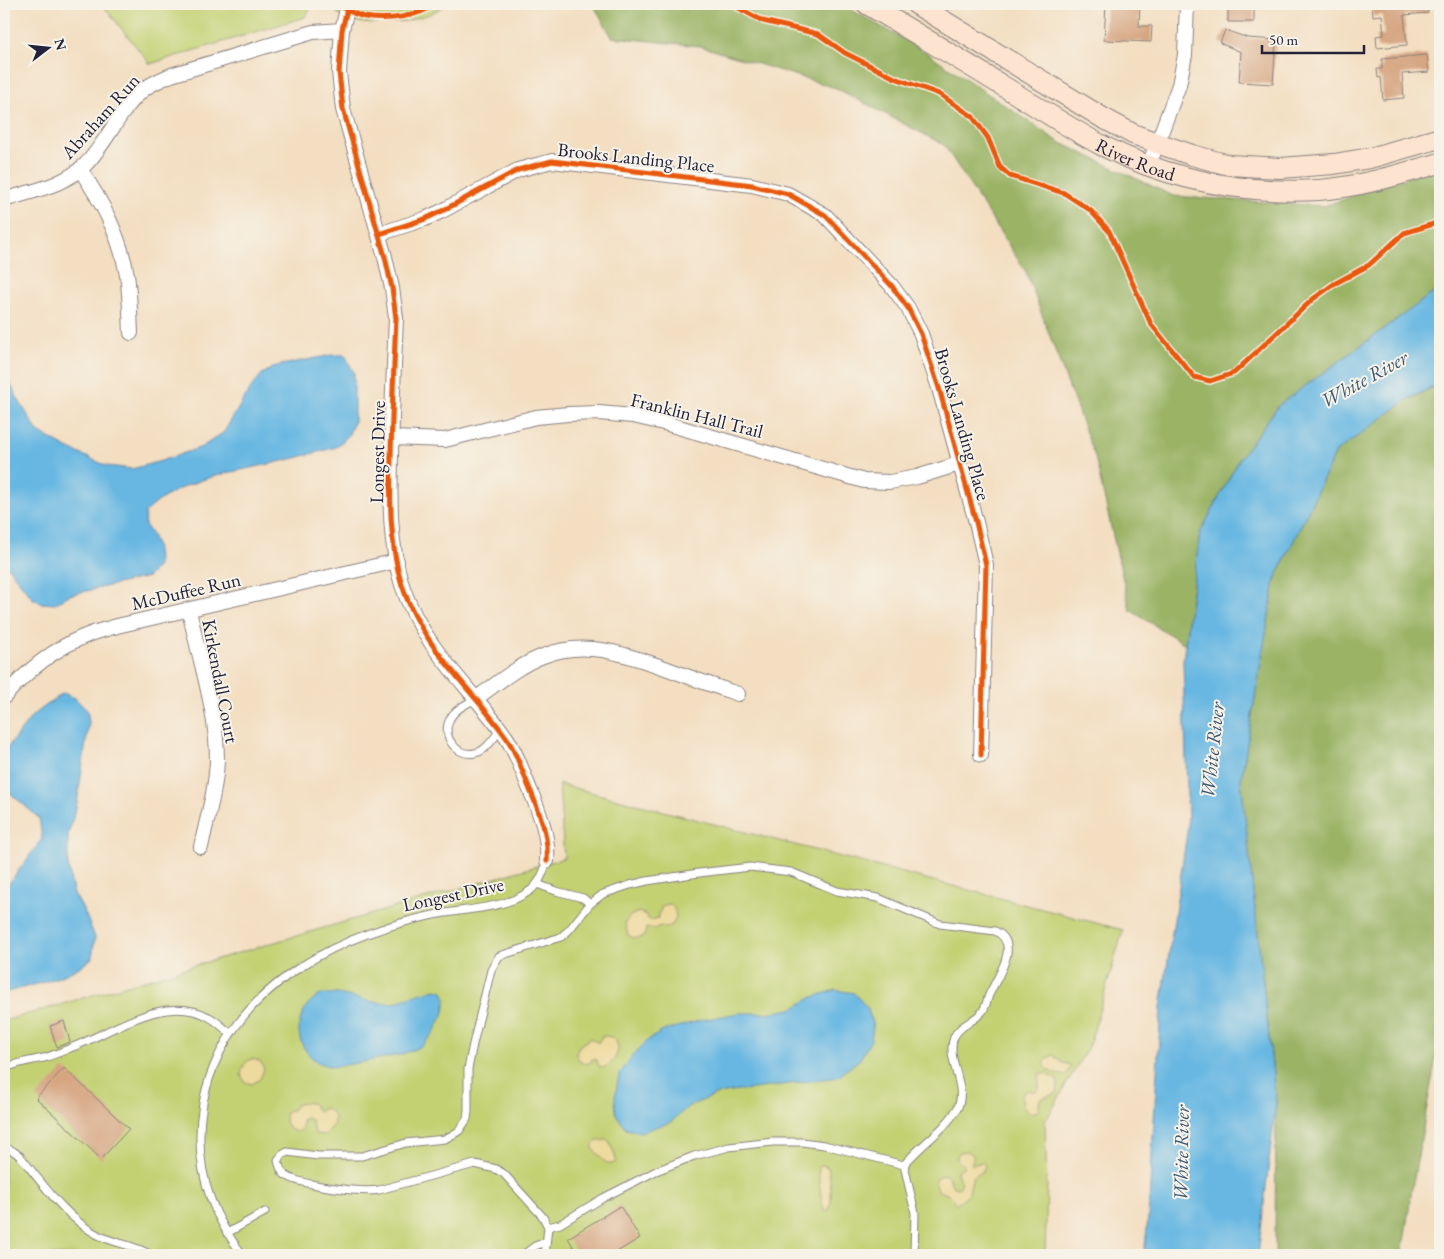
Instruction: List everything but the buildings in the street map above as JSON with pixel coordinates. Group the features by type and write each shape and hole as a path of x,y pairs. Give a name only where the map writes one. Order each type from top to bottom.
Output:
{"main road":[{"name":"River Road","path":"869,4 1086,137 1149,165 1203,183 1245,189 1282,191 1321,190 1374,181 1440,163"},
{"name":"River Road","path":"916,4 1132,134 1229,166 1280,168 1334,164 1370,158 1440,138"}],"street":[{"path":"1149,165 1179,85 1185,55 1187,4"},
{"name":"Longest Drive","path":"349,6 342,30 339,72 343,109 379,234 392,288 396,318 390,503 392,541 402,585 413,612 431,645 500,730 518,760 538,807 546,834 548,847 547,861"},
{"name":"Abraham Run","path":"4,200 53,185 80,169 93,155 130,104 143,90 156,81 171,74 313,32 342,30"},
{"name":"Brooks Landing Place","path":"379,234 425,219 518,170 552,161 752,185 788,194 825,215 891,285 908,308 921,334 939,388 986,565 981,755"},
{"path":"80,169 107,214 123,256 127,276 131,333"},
{"name":"Franklin Hall Trail","path":"392,438 445,440 536,417 599,413 633,416 668,424 864,481 890,482 917,477 959,464"},
{"name":"McDuffee Run","path":"4,697 18,681 38,664 58,650 83,637 117,626 397,561"},
{"name":"Kirkendall Court","path":"188,610 214,718 216,738 215,786 200,847"},
{"path":"475,699 519,667 542,656 564,649 589,648 621,653 738,694"}],"lane":[{"path":"475,699 454,712 448,721 446,729 449,741 462,752 474,754 484,750 500,730"},
{"name":"Longest Drive","path":"243,1255 227,1233 208,1196 200,1138 206,1090 216,1060 230,1033 250,1007 264,993 292,972 322,954 381,930 410,921 516,899 527,894 542,876 547,861"},
{"path":"545,1255 548,1227 543,1217 504,1174 496,1169 484,1165 464,1166 368,1192 327,1186 292,1178 285,1175 279,1167 278,1160 287,1152 318,1156 362,1156 406,1143 445,1139 459,1131 467,1119 468,1069 486,988 494,962 499,956 561,937 590,904 603,894 630,884 729,869 764,868 791,872 837,891 878,898 940,924 995,931 1001,934 1007,949 1006,963 984,1010 954,1037 952,1049 959,1086 958,1106 946,1123 924,1142 904,1165"},
{"path":"537,884 583,898 590,904"},
{"path":"4,1069 22,1062 46,1057 94,1039 150,1012 169,1009 189,1011 209,1017 230,1033"},
{"path":"548,1227 560,1224 603,1198 656,1171 694,1156 729,1147 773,1142 802,1142 824,1145 904,1165"},
{"path":"4,1147 13,1150 20,1156 71,1215 88,1230 100,1236 132,1245 152,1255"},
{"path":"904,1165 915,1213 914,1255"},
{"path":"227,1233 265,1212"},
{"path":"522,1255 535,1246 546,1242"}],"green space":[{"path":"105,4 314,4 305,17 150,64 105,8"},
{"path":"325,4 346,4 362,11 385,13 404,10 422,4 447,4 430,14 406,21 366,23 347,20"},
{"path":"593,4 841,4 926,52 1059,142 1173,196 1324,206 1440,166 1440,288 1279,405 1240,458 1200,533 1185,644 1130,610 1095,457 1026,272 944,145 836,88 700,46 612,37"},
{"path":"1440,384 1440,1036 1412,1188 1402,1255 1275,1255 1276,1102 1241,780 1275,580 1336,452 1405,401"},
{"path":"559,784 1123,930 1090,1043 1045,1122 1047,1187 1045,1255 4,1255 4,1021 564,858"}],"sand":[{"path":"672,905 676,915 670,926 666,928 660,926 654,929 646,928 645,935 639,938 628,935 625,923 630,916 639,912 652,920 658,918 662,906"},
{"path":"602,1036 614,1039 617,1043 618,1049 614,1060 603,1068 600,1067 595,1059 586,1064 579,1061 576,1053 579,1046 590,1038 598,1043"},
{"path":"1053,1055 1062,1063 1069,1064 1071,1067 1066,1075 1055,1073 1046,1068 1045,1061"},
{"path":"253,1059 261,1062 264,1069 260,1079 252,1084 245,1082 241,1075 244,1065"},
{"path":"1042,1073 1057,1080 1057,1093 1040,1099 1038,1111 1030,1113 1023,1107 1022,1095 1028,1090 1034,1092 1039,1089 1039,1075"},
{"path":"306,1102 313,1104 318,1112 325,1108 334,1117 333,1125 325,1135 316,1134 312,1121 308,1118 302,1120 302,1129 298,1132 291,1130 286,1125 287,1111 292,1110 296,1105"},
{"path":"606,1140 610,1142 616,1159 615,1163 605,1162 593,1148 597,1141"},
{"path":"967,1151 973,1156 972,1165 982,1162 985,1165 982,1171 974,1176 967,1195 957,1204 950,1196 938,1190 935,1182 943,1174 948,1176 953,1187 960,1187 962,1182 957,1171 965,1166 957,1160 957,1156 960,1152"},
{"path":"819,1166 828,1167 830,1177 831,1202 828,1211 824,1211 820,1188"}],"water":[{"name":"White River","path":"1440,288 1440,383 1405,401 1336,452 1275,580 1241,780 1276,1102 1258,1255 1144,1255 1161,1007 1188,826 1183,660 1200,533 1240,458 1279,405"},
{"path":"332,355 345,355 354,373 354,422 348,436 336,447 201,480 171,493 158,502 145,513 145,525 154,539 158,560 158,566 148,577 69,595 55,604 41,603 32,598 4,562 4,370 18,399 38,432 67,448 107,466 132,469 202,447 224,432 250,389 262,374 276,366"},
{"path":"63,693 75,698 87,710 89,722 77,803 68,835 68,866 73,892 84,911 95,937 92,958 61,976 4,993 4,890 42,839 39,818 4,788 4,752 32,716"},
{"path":"435,989 443,991 446,999 444,1013 433,1034 422,1046 400,1055 335,1067 322,1064 309,1055 299,1035 301,1018 308,1004 317,997 328,994 340,994 378,1003 391,1003"},
{"path":"835,990 854,993 868,1009 873,1027 871,1040 860,1059 838,1077 718,1094 689,1106 671,1122 641,1132 626,1129 616,1114 615,1097 619,1075 633,1055 648,1040 663,1031 702,1020 738,1013 767,1013 792,1009 813,997"}],"cycle path":[{"path":"336,4 350,12 374,18 411,15 435,4"},
{"path":"347,4 342,30 339,72 343,109 385,257 396,318 390,487 391,520 398,569 411,608 434,648 492,718 513,750 543,825 547,843 547,861"},
{"path":"731,4 763,21 818,34 845,53 895,78 939,94 972,116 988,138 1000,167 1010,176 1064,193 1090,210 1109,231 1151,324 1194,377 1210,381 1234,373 1313,299 1334,284 1369,265 1404,233 1440,222"},
{"path":"379,234 425,219 518,170 552,161 752,185 788,194 825,215 891,285 908,308 921,334 939,388 986,565 981,755"}]}
